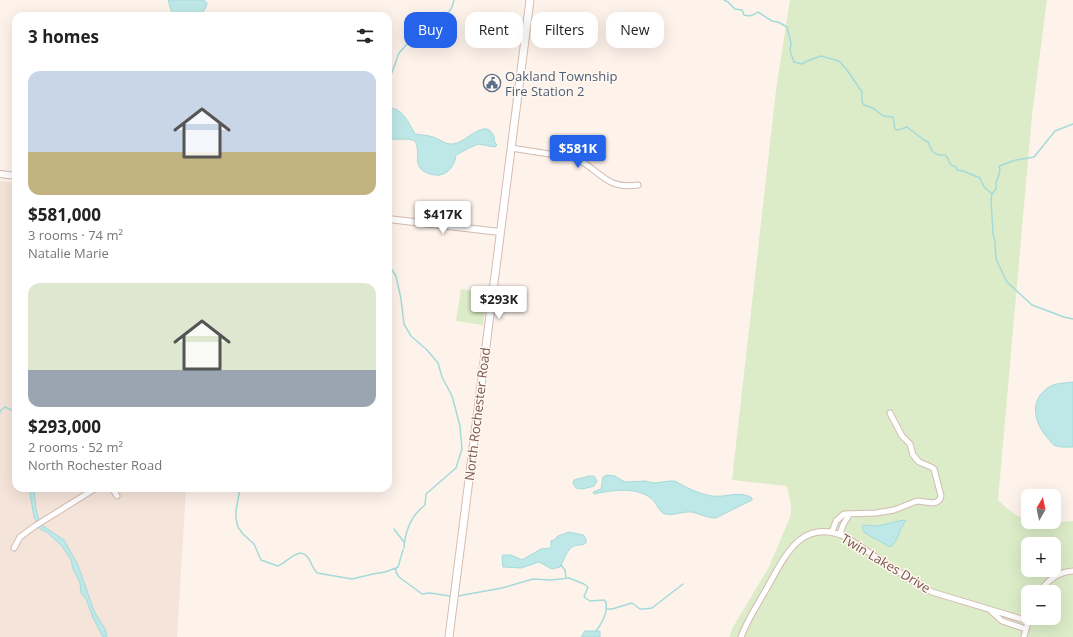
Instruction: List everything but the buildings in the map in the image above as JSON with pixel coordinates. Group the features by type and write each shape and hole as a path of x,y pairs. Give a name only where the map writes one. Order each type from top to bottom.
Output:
{"main road":[{"name":"North Rochester Road","path":"449,637 530,0"}],"street":[{"path":"511,148 575,158 606,180 615,184 628,186 638,185"},
{"path":"0,174 12,176"},
{"path":"392,219 500,232"},
{"path":"832,532 835,523 844,514 849,515 886,511 916,501 933,503 940,500 941,496 934,470 916,459 913,455 910,444 902,436 890,413"},
{"path":"14,548 20,537 90,492"},
{"path":"114,492 117,496"},
{"path":"840,534 849,515"},
{"name":"Twin Lakes Drive","path":"741,637 748,621 794,545 803,538 816,533 832,532 840,534 921,586 940,595 1021,618"},
{"path":"1045,585 1054,576 1073,571"},
{"name":"Twin Lakes Drive","path":"990,610 1002,621 1026,629"},
{"path":"1024,637 1027,625"}],"shaded area":[{"path":"0,181 12,182 12,492 186,492 177,637 0,637"}],"green space":[{"path":"790,0 1047,0 1032,115 998,500 1016,515 1021,517 1021,529 1061,529 1061,522 1073,521 1073,637 729,637 733,627 769,567 791,515 791,505 787,486 732,480 776,90"},
{"path":"461,289 487,293 483,325 456,321"}],"water":[{"path":"168,0 204,0 207,3 203,12 172,12"},
{"path":"392,108 404,116 415,134 431,136 451,144 462,141 478,131 488,129 492,133 494,141 497,145 495,147 478,144 469,148 456,155 455,161 446,173 438,175 430,174 420,168 418,164 417,146 415,141 408,139 392,139"},
{"path":"1073,382 1073,447 1059,447 1052,443 1038,423 1036,417 1036,404 1039,397 1049,387 1057,384"},
{"path":"607,475 615,476 626,482 645,481 654,483 675,481 707,495 717,496 738,494 752,498 752,500 716,518 707,517 692,512 665,514 653,500 640,493 617,490 594,494 593,492 601,489 603,477"},
{"path":"594,476 597,481 594,486 583,489 576,488 573,483 574,480"},
{"path":"30,492 34,492 36,510 40,522 43,526 64,540 78,565 94,611 105,629 107,637 103,637 93,618 86,599 81,593 80,583 73,569 71,560 62,546 48,533 40,529 34,517"},
{"path":"904,520 906,521 890,547 865,533 862,528 863,525 877,526"},
{"path":"569,532 583,535 586,539 586,543 572,547 560,567 552,569 539,562 521,568 503,567 503,555 511,555 522,560 541,549 551,548 551,541 558,536"},
{"path":"585,631 600,631 600,637 581,637"}],"waterway":[{"path":"392,72 399,53 418,32 449,12 454,0"},
{"path":"724,0 735,9 742,10 744,15 748,16 758,12 772,21 778,22 787,27 791,43 790,51 794,62 802,64 821,56 839,61 862,92 862,102 864,105 873,108 883,116 893,117 895,129 898,130 907,127 928,142 932,151 938,155 945,155 951,165 956,167 957,170 980,178 984,187 992,194"},
{"path":"1073,124 1055,131 1034,157 1016,160 999,166 1000,171 996,183 996,189 992,194 991,200 996,259 1007,282 1032,305 1073,319"},
{"path":"392,270 396,276 404,324 411,336 427,350 438,363 442,377 452,396 460,426 462,449 456,468 426,494 425,505 416,514 410,524 404,548"},
{"path":"0,413 0,411 5,407 12,410"},
{"path":"239,492 236,511 238,527 254,544 261,560 278,566 294,555 302,553 309,559 317,573 352,579 385,572 396,568"},
{"path":"394,529 404,542"},
{"path":"403,550 398,567 396,568 396,572 399,577 422,594 430,593 450,596"},
{"path":"561,565 565,570 566,578"},
{"path":"458,596 502,588 533,579 551,580 569,578 588,587 584,597 590,601 604,600 606,602 604,617 596,631"},
{"path":"607,609 632,603 640,609 652,608 683,584"}],"place":[{"name":"Oakland Township Fire Station 2","path":"492,83"}]}
